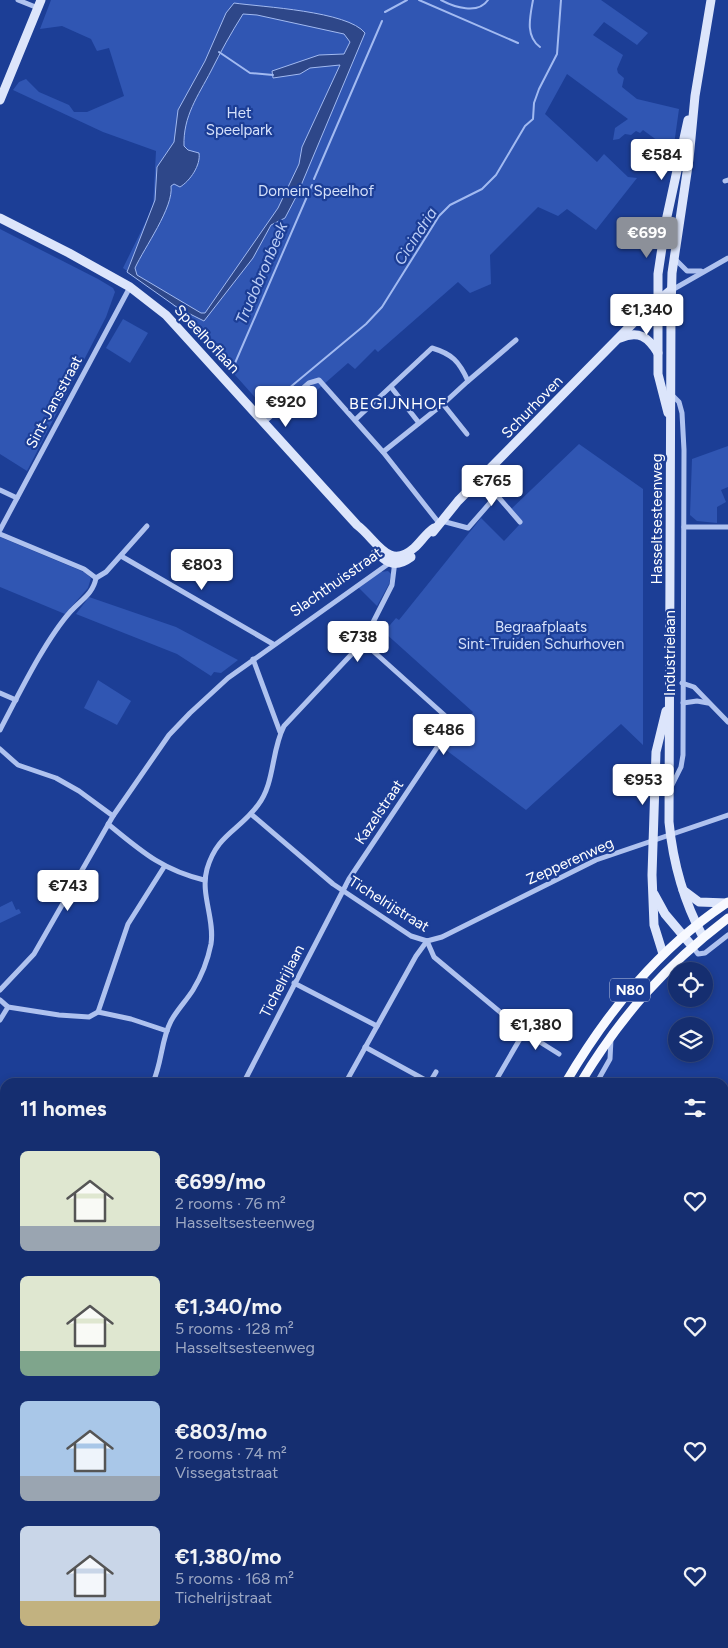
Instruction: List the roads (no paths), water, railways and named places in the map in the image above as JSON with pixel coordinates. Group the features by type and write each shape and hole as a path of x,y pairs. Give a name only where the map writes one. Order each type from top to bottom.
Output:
{"main road":[{"name":"Hasseltsesteenweg","path":"663,954 654,925 652,840 656,752 666,714 668,414 660,384 658,300 661,250 694,96 711,0"},
{"path":"0,100 40,4"},
{"name":"Hasseltsesteenweg","path":"694,96 689,159 671,290 668,792 673,857 682,889 703,937"},
{"name":"Speelhoflaan","path":"0,218 130,287 166,315 393,562"},
{"name":"Schurhoven","path":"438,524 481,477 618,338 671,290"},
{"path":"618,338 633,334 641,336 650,342 658,354"},
{"name":"Slachthuisstraat","path":"393,562 413,550 438,524"},
{"path":"682,889 699,902 727,903"},
{"name":"Hasseltsesteenweg","path":"653,892 661,909 692,946"},
{"name":"N80","path":"569,1078 600,1028 635,983 696,924 727,903"},
{"name":"N80","path":"584,1078 611,1036 651,986 692,946 728,918"}],"street":[{"path":"18,0 40,4"},
{"path":"674,258 687,271 696,272 709,269"},
{"path":"671,290 728,258"},
{"name":"Sint-Jansstraat","path":"0,530 130,287"},
{"path":"383,452 443,404 468,380 516,340"},
{"path":"354,420 432,348 447,352 455,358 468,380"},
{"path":"264,422 315,380 324,384 383,452 438,524 468,528 496,496"},
{"path":"391,387 419,423"},
{"name":"Industrielaan","path":"668,792 681,767 684,527 682,413 679,402 671,394"},
{"path":"443,404 467,434"},
{"path":"481,477 520,522"},
{"path":"0,490 17,498"},
{"path":"0,730 16,700 70,612 94,587 96,578 106,572 147,526"},
{"path":"684,527 728,527"},
{"path":"0,534 84,569 96,578"},
{"path":"121,556 273,644"},
{"path":"155,1078 160,1067 171,1020 193,990 210,947 211,933 204,880 214,848 250,814 265,793 280,732 363,642 392,585 393,562"},
{"name":"Slachthuisstraat","path":"0,990 34,954 108,824 169,735 212,691 273,644 393,562"},
{"name":"Kazelstraat","path":"343,891 442,741 450,728 451,721 363,642"},
{"path":"254,659 280,732"},
{"path":"682,683 690,685 728,722"},
{"path":"0,693 16,700"},
{"path":"682,703 697,701 708,703"},
{"path":"0,749 18,765 56,778 79,791 113,816"},
{"name":"Tichelrijstraat","path":"250,814 343,891 411,936 427,941 434,957 524,1032 559,1054"},
{"name":"Zepperenweg","path":"427,941 442,937 575,869 652,840 728,815"},
{"path":"108,824 139,852 164,867 204,880"},
{"path":"98,1012 128,924 164,867"},
{"name":"Tichelrijlaan","path":"246,1078 343,891"},
{"path":"692,946 698,954 705,953 728,935"},
{"path":"348,1078 416,956 427,941"},
{"path":"294,983 377,1026"},
{"path":"0,1000 8,1007 59,1015 89,1017 98,1012 131,1019 167,1031"},
{"path":"0,1020 8,1007"},
{"path":"497,1078 524,1032"},
{"path":"599,1078 610,1059 611,1036"},
{"path":"366,1047 423,1078"},
{"path":"432,1078 436,1072"}],"waterway":[{"name":"Trudobronbeek","path":"385,12 407,0"},
{"path":"419,0 518,43"},
{"name":"Trudobronbeek","path":"441,0 466,8 484,5 488,0"},
{"path":"533,0 530,32 535,43 540,47"},
{"name":"Cicindria","path":"264,409 366,324 382,307 439,216 450,205 482,189 496,175 525,126 533,119 534,103 539,89 557,54 561,0"},
{"name":"Trudobronbeek","path":"314,179 382,21"},
{"path":"219,52 250,73 273,75"},
{"name":"Trudobronbeek","path":"232,370 312,185"}],"district":[{"name":"BEGIJNHOF","path":"398,403"}],"park label":[{"name":"Het Speelpark","path":"239,122"},
{"name":"Domein Speelhof","path":"316,191"},
{"name":"Begraafplaats Sint-Truiden Schurhoven","path":"541,636"}]}
